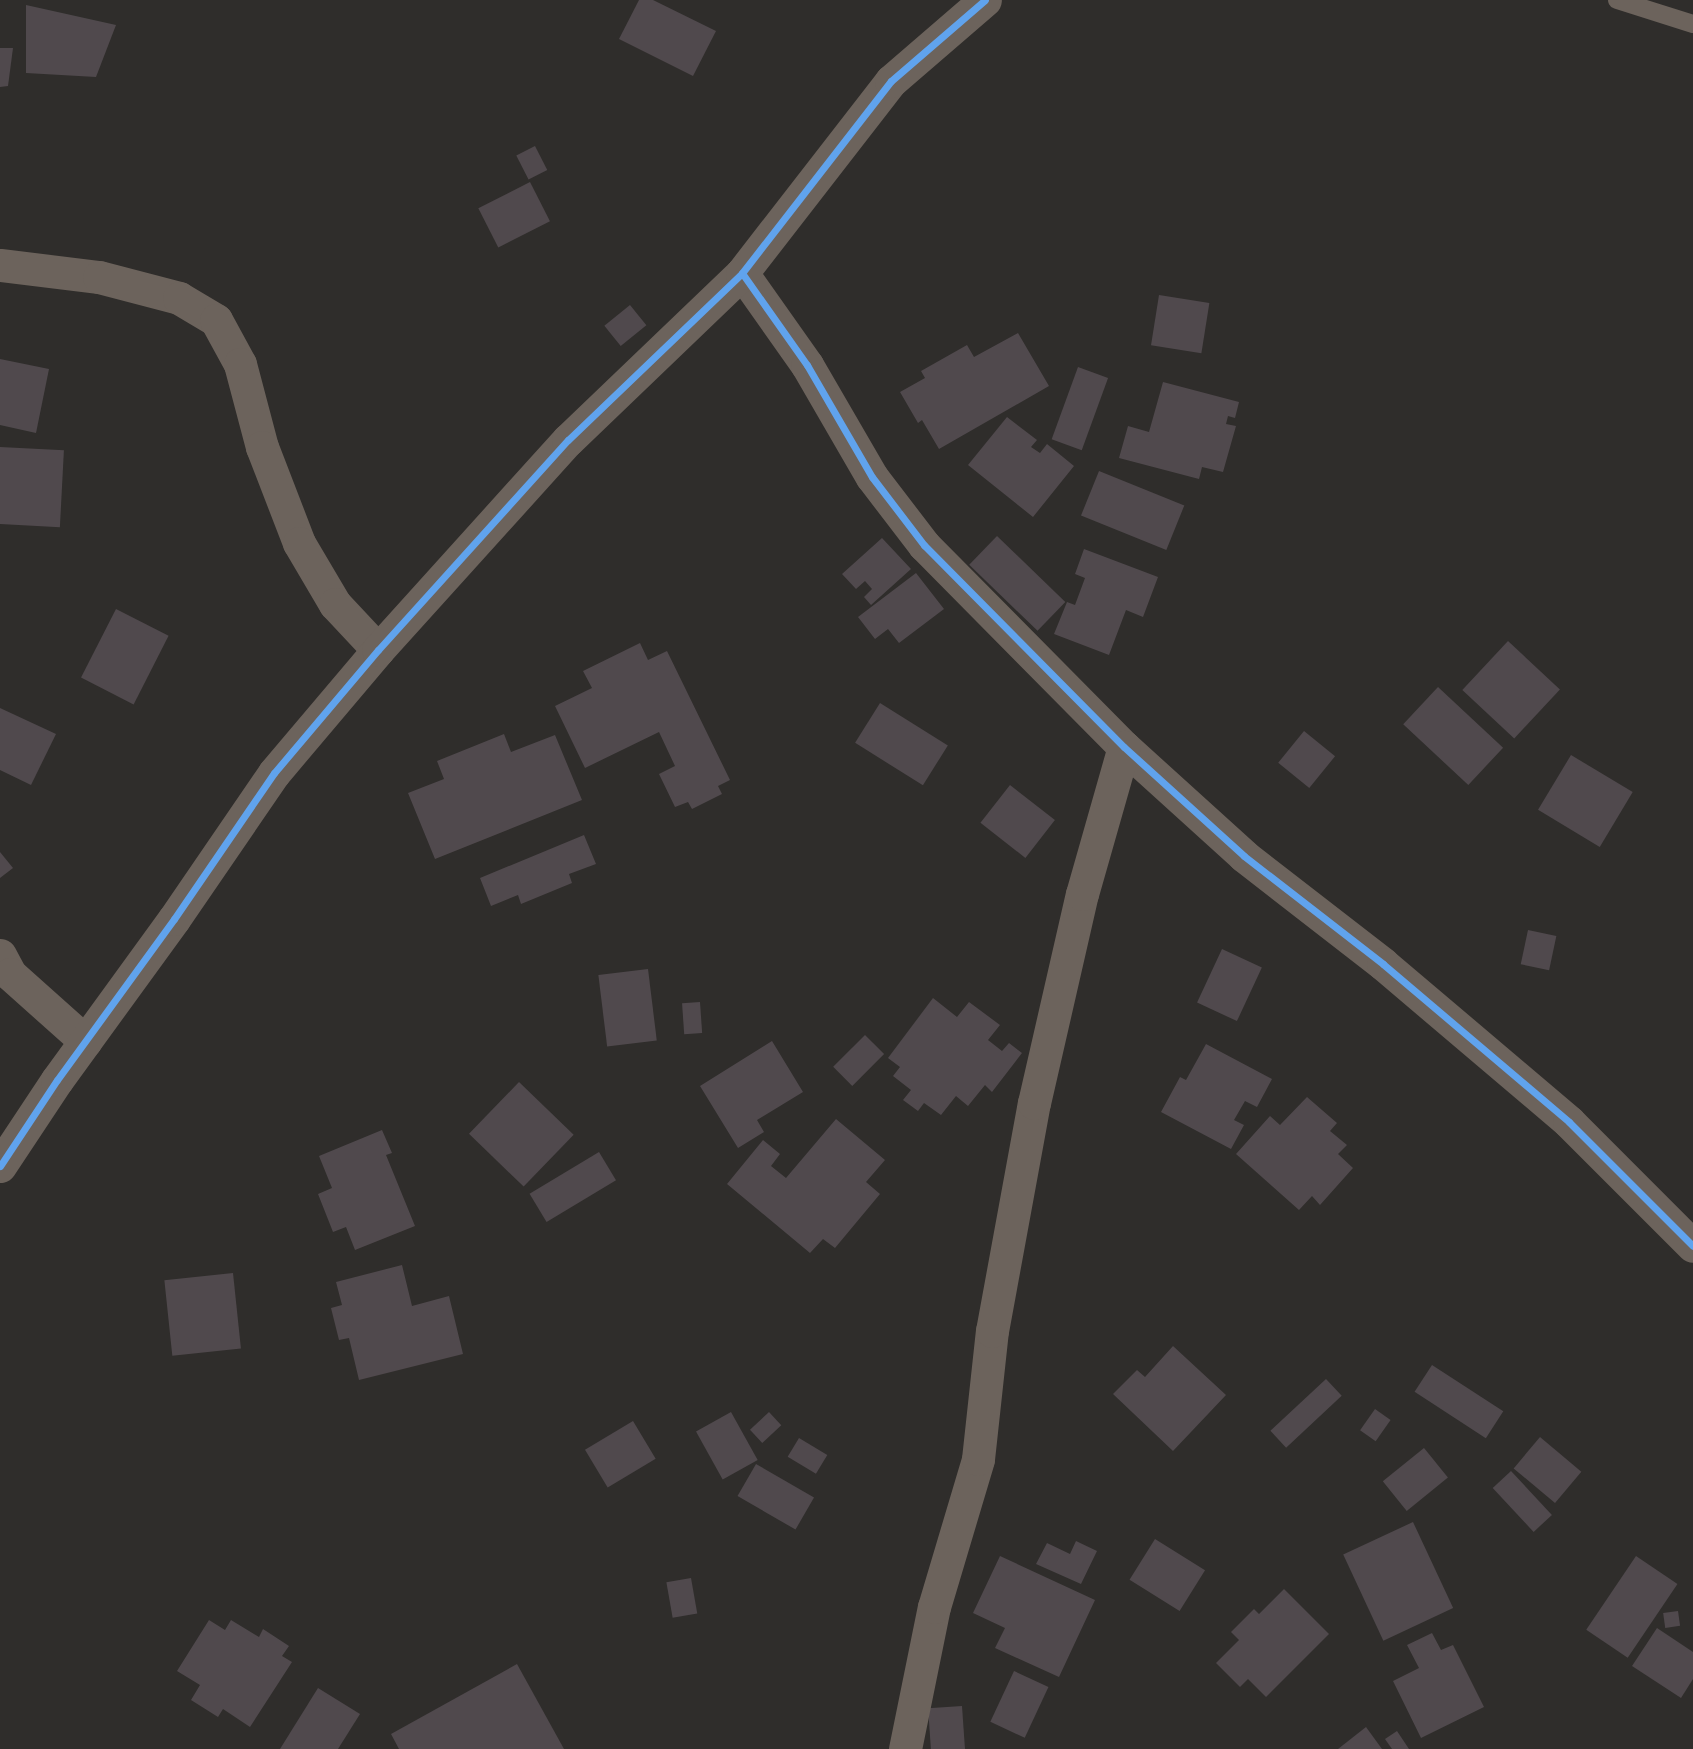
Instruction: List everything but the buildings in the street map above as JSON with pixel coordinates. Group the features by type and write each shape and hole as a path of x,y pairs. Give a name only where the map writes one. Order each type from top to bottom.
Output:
{"street":[{"path":"0,1166 274,773 378,650 568,440 742,273 891,81 985,0"},
{"path":"0,265 99,277 139,287 179,298 216,320 240,364 262,447 299,543 335,604 378,650"},
{"path":"742,273 807,365 872,477 924,545 1124,747 1244,856 1383,964 1569,1122 1693,1246"},
{"path":"905,1749 934,1607 978,1459 992,1331 1034,1103 1082,894 1124,747"},
{"path":"0,956 10,974 85,1041"}],"lane":[{"path":"1617,0 1693,24"}],"cycle path":[{"path":"0,1166 57,1080 174,919 274,773 378,650 568,440 742,273 891,81 985,0"},
{"path":"742,273 807,365 872,477 924,545 1124,747 1244,856 1383,964 1569,1122 1693,1246"}]}
